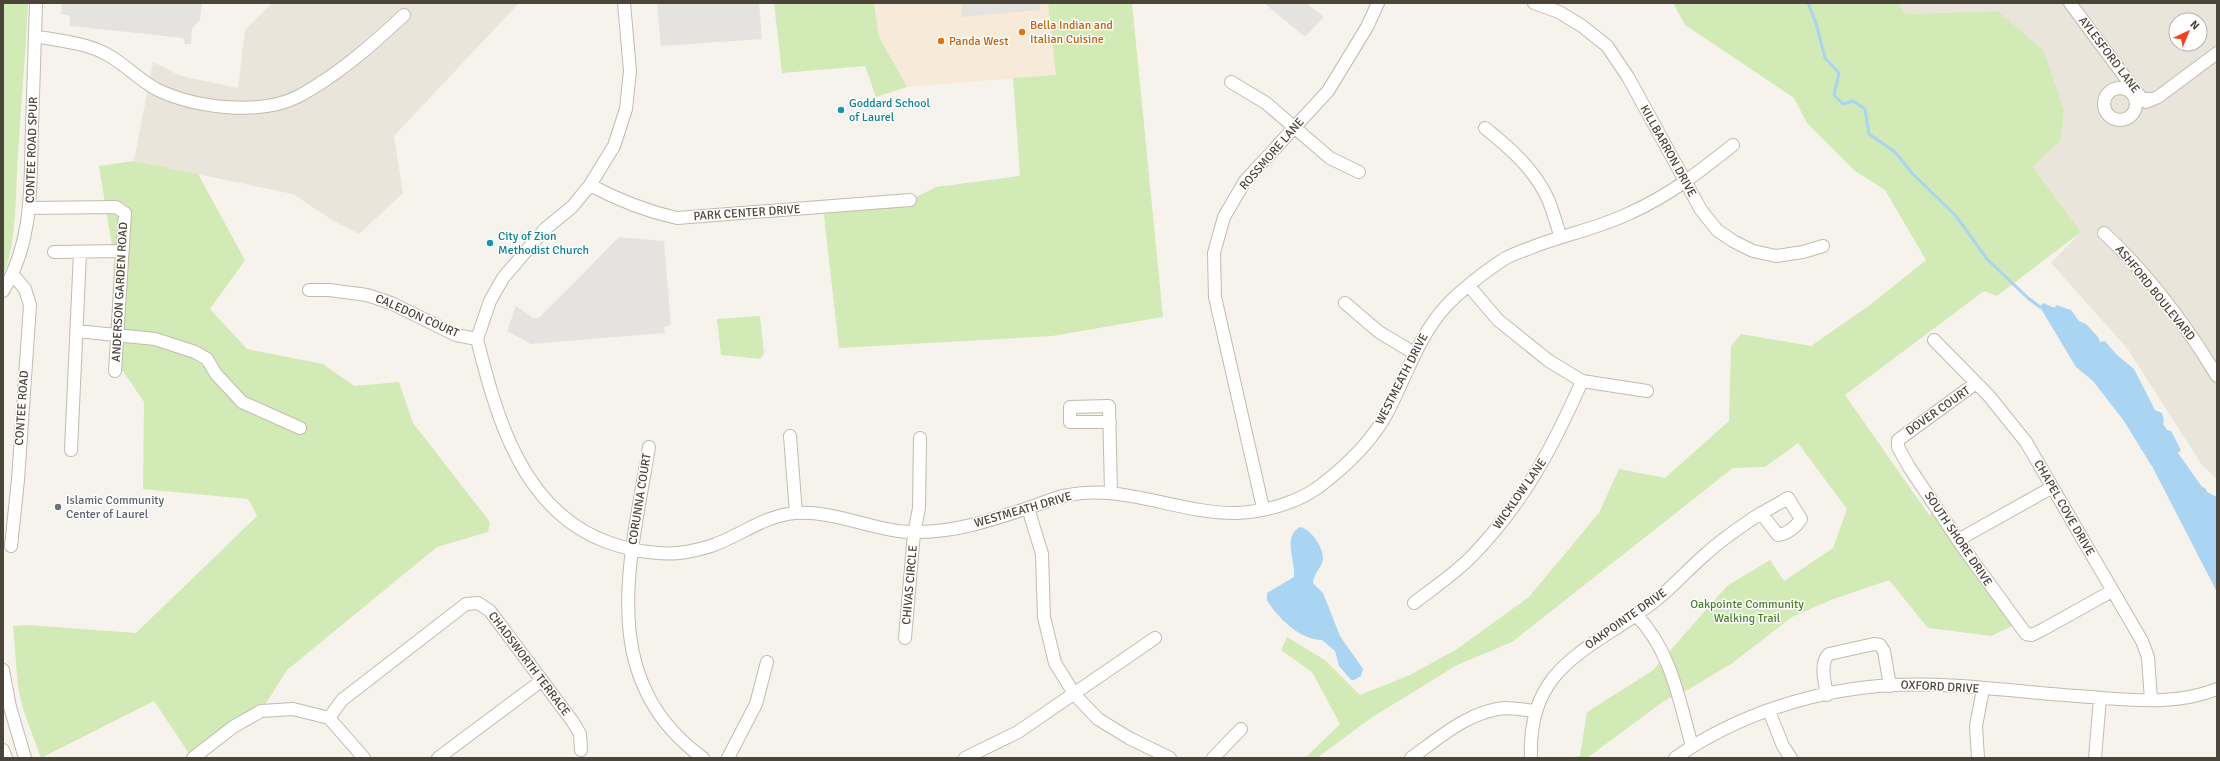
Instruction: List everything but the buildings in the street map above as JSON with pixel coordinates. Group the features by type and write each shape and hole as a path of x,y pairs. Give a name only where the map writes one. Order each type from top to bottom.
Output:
{"street":[{"name":"CONTEE ROAD SPUR","path":"3,291 13,274 24,243 30,208 36,3"},
{"path":"477,339 490,301 503,278 545,229 570,209 590,185 614,146 626,109 630,71 624,3"},
{"name":"ROSSMORE LANE","path":"1263,508 1215,297 1214,253 1224,217 1246,181 1328,91 1367,27 1378,3"},
{"name":"KILLBARRON DRIVE","path":"1534,3 1559,12 1582,26 1607,46 1628,77 1701,210 1717,230 1753,251 1776,256 1803,252 1823,246"},
{"name":"AYLESFORD LANE","path":"2070,3 2136,92 2143,99 2153,99"},
{"path":"35,36 73,43 107,54 158,90 193,102 225,107 262,107 298,96 336,72 379,39 404,14"},
{"name":"AYLESFORD LANE","path":"2137,107 2153,99 2217,53"},
{"path":"1231,82 1266,103 1293,128 1330,158 1359,172"},
{"path":"1485,128 1514,152 1533,175 1548,199 1561,237"},
{"name":"WESTMEATH DRIVE","path":"477,339 490,389 512,448 530,482 554,509 590,536 632,551 682,553 716,544 747,528 770,519 796,513 824,516 914,532 947,530 987,521 1068,495 1111,492 1206,510 1238,513 1290,502 1316,490 1354,457 1372,437 1386,414 1414,353 1446,305 1508,257 1631,213 1686,183 1733,145"},
{"name":"PARK CENTER DRIVE","path":"590,185 620,201 644,210 677,218 910,200"},
{"name":"ANDERSON GARDEN ROAD","path":"30,208 116,207 125,213 115,370"},
{"name":"ASHFORD BOULEVARD","path":"2104,233 2166,303 2190,334 2217,376"},
{"path":"54,252 122,251"},
{"path":"71,450 80,252"},
{"name":"CONTEE ROAD","path":"11,546 18,480 30,305 25,289 13,274"},
{"path":"1469,286 1498,320 1522,341 1549,361 1582,380 1646,391"},
{"name":"CALEDON COURT","path":"309,290 330,290 367,295 391,302 456,336 477,339"},
{"path":"1345,303 1379,332 1414,353"},
{"path":"77,331 155,339 195,352 207,359 223,383 242,402 300,428"},
{"name":"CHAPEL COVE DRIVE","path":"1934,340 1976,383 2026,442 2146,651 2151,700"},
{"name":"WICKLOW LANE","path":"1414,603 1472,556 1509,514 1539,470 1557,438 1582,380"},
{"name":"DOVER COURT","path":"1899,438 1976,383"},
{"path":"1110,422 1111,492"},
{"path":"790,436 796,513"},
{"name":"CHIVAS CIRCLE","path":"905,638 914,532 919,508 920,438"},
{"name":"SOUTH SHORE DRIVE","path":"1899,438 1897,443 1904,458 1958,540 2021,630 2028,635 2042,630 2112,590"},
{"name":"CORUNNA COURT","path":"648,447 626,599 631,651 643,687 664,721 703,758"},
{"path":"1958,540 2052,488"},
{"name":"OAKPOINTE DRIVE","path":"1531,758 1531,730 1535,711 1549,683 1562,666 1589,645 1636,615 1665,593 1707,552 1761,513 1788,498 1801,519 1797,525 1783,534 1778,535 1761,513"},
{"path":"1028,508 1042,554 1044,617 1055,663 1075,695 1098,719 1129,738 1170,758"},
{"name":"CHADSWORTH TERRACE","path":"329,718 342,700 466,604 478,603 490,611 573,722 580,734 581,750"},
{"path":"1636,615 1654,636 1664,654 1675,683 1692,746"},
{"path":"965,758 1018,732 1075,695 1155,638"},
{"path":"1827,695 1823,663 1825,658 1829,654 1874,644 1880,645 1884,651 1890,686"},
{"path":"728,758 756,704 768,662"},
{"path":"3,670 6,705 25,758"},
{"path":"438,758 541,681"},
{"name":"OXFORD DRIVE","path":"1675,758 1692,746 1732,724 1768,711 1827,695 1890,686 1984,689 2100,698 2120,701 2188,697 2217,689"},
{"path":"1978,758 1976,726 1984,689"},
{"path":"2095,758 2100,698"},
{"path":"3,720 6,705"},
{"path":"1411,758 1466,720 1479,714 1506,708 1535,711"},
{"path":"193,758 233,727 261,711 293,709 329,718 364,758"},
{"path":"1768,711 1783,746 1791,758"},
{"path":"1213,758 1241,729"},
{"path":"3,750 6,758"}],"shaded area":[{"path":"62,3 202,3 200,20 192,29 191,44 185,44 183,38 70,26 70,16 61,14"},
{"path":"272,3 519,3 394,136 403,193 359,234 329,218 293,194 134,161 153,62 181,76 238,88 245,30"},
{"path":"657,3 759,3 762,39 661,46"},
{"path":"874,3 1048,3 1056,75 907,87 879,37"},
{"path":"961,3 1040,3 1040,10 962,17"},
{"path":"1264,3 1306,3 1324,17 1305,37"},
{"path":"1898,3 2217,3 2217,479 2202,465 2127,348 2051,263 2081,232 2033,167 2061,140 2064,110 2044,51 1998,11 1906,14"},
{"path":"619,237 664,241 671,325 664,327 665,333 531,344 507,331 516,306 533,318 539,318"}],"green space":[{"path":"3,3 28,3 14,227 5,271 3,270"},
{"path":"774,3 874,3 879,37 907,87 876,97 865,66 782,73"},
{"path":"1048,3 1132,3 1163,317 1052,336 839,348 823,207 910,200 936,187 1020,176 1013,78 1056,75"},
{"name":"Oakpointe Community Walking Trail","path":"1673,3 1898,3 1906,14 1998,11 2044,51 2064,110 2061,140 2033,167 2081,232 1997,296 1984,291 1845,395 1929,515 1939,512 2017,624 1991,636 1928,628 1889,580 1831,600 1792,617 1731,664 1689,689 1664,701 1587,758 1566,758 1580,756 1587,712 1652,671 1727,586 1770,560 1784,581 1833,548 1847,509 1798,443 1765,467 1733,468 1512,642 1457,665 1371,718 1317,758 1305,758 1340,724 1312,672 1281,650 1287,637 1325,660 1360,695 1410,675 1457,649 1529,597 1599,513 1619,469 1665,478 1729,421 1731,346 1741,334 1811,346 1870,305 1926,260 1885,190 1855,171 1807,123 1794,98 1685,25"},
{"path":"134,161 198,174 245,260 210,309 247,349 323,364 354,386 399,382 413,423 490,522 488,532 437,547 287,670 261,711 192,758 154,701 41,758 24,712 18,687 13,626 27,625 136,633 257,516 248,499 143,489 144,402 110,352 114,258 99,166"},
{"path":"760,316 764,354 760,359 721,355 717,319"}],"water":[{"path":"2043,303 2055,308 2056,305 2071,310 2079,321 2086,324 2098,337 2100,342 2105,341 2116,354 2134,369 2155,410 2162,413 2164,421 2163,424 2167,430 2171,431 2181,450 2178,453 2202,487 2205,488 2207,492 2217,497 2217,592 2153,468 2124,421 2093,381 2076,367 2040,307"},
{"path":"1300,527 1304,528 1312,535 1319,545 1323,555 1321,566 1314,577 1313,583 1323,593 1340,636 1363,669 1361,676 1354,680 1351,680 1339,666 1335,651 1322,640 1306,636 1290,626 1271,607 1267,600 1267,593 1294,577 1291,543 1295,531"}],"waterway":[{"path":"1808,3 1816,23 1825,58 1839,73 1834,95 1843,104 1853,101 1865,109 1869,134 1895,152 1912,173 1956,216 1987,259 2028,298 2040,307"}],"place":[{"name":"Bella Indian and Italian Cuisine","path":"1022,32"},
{"name":"Panda West","path":"941,41"},
{"name":"Goddard School of Laurel","path":"841,110"},
{"name":"City of Zion Methodist Church","path":"490,243"},
{"name":"Islamic Community Center of Laurel","path":"58,507"}]}
